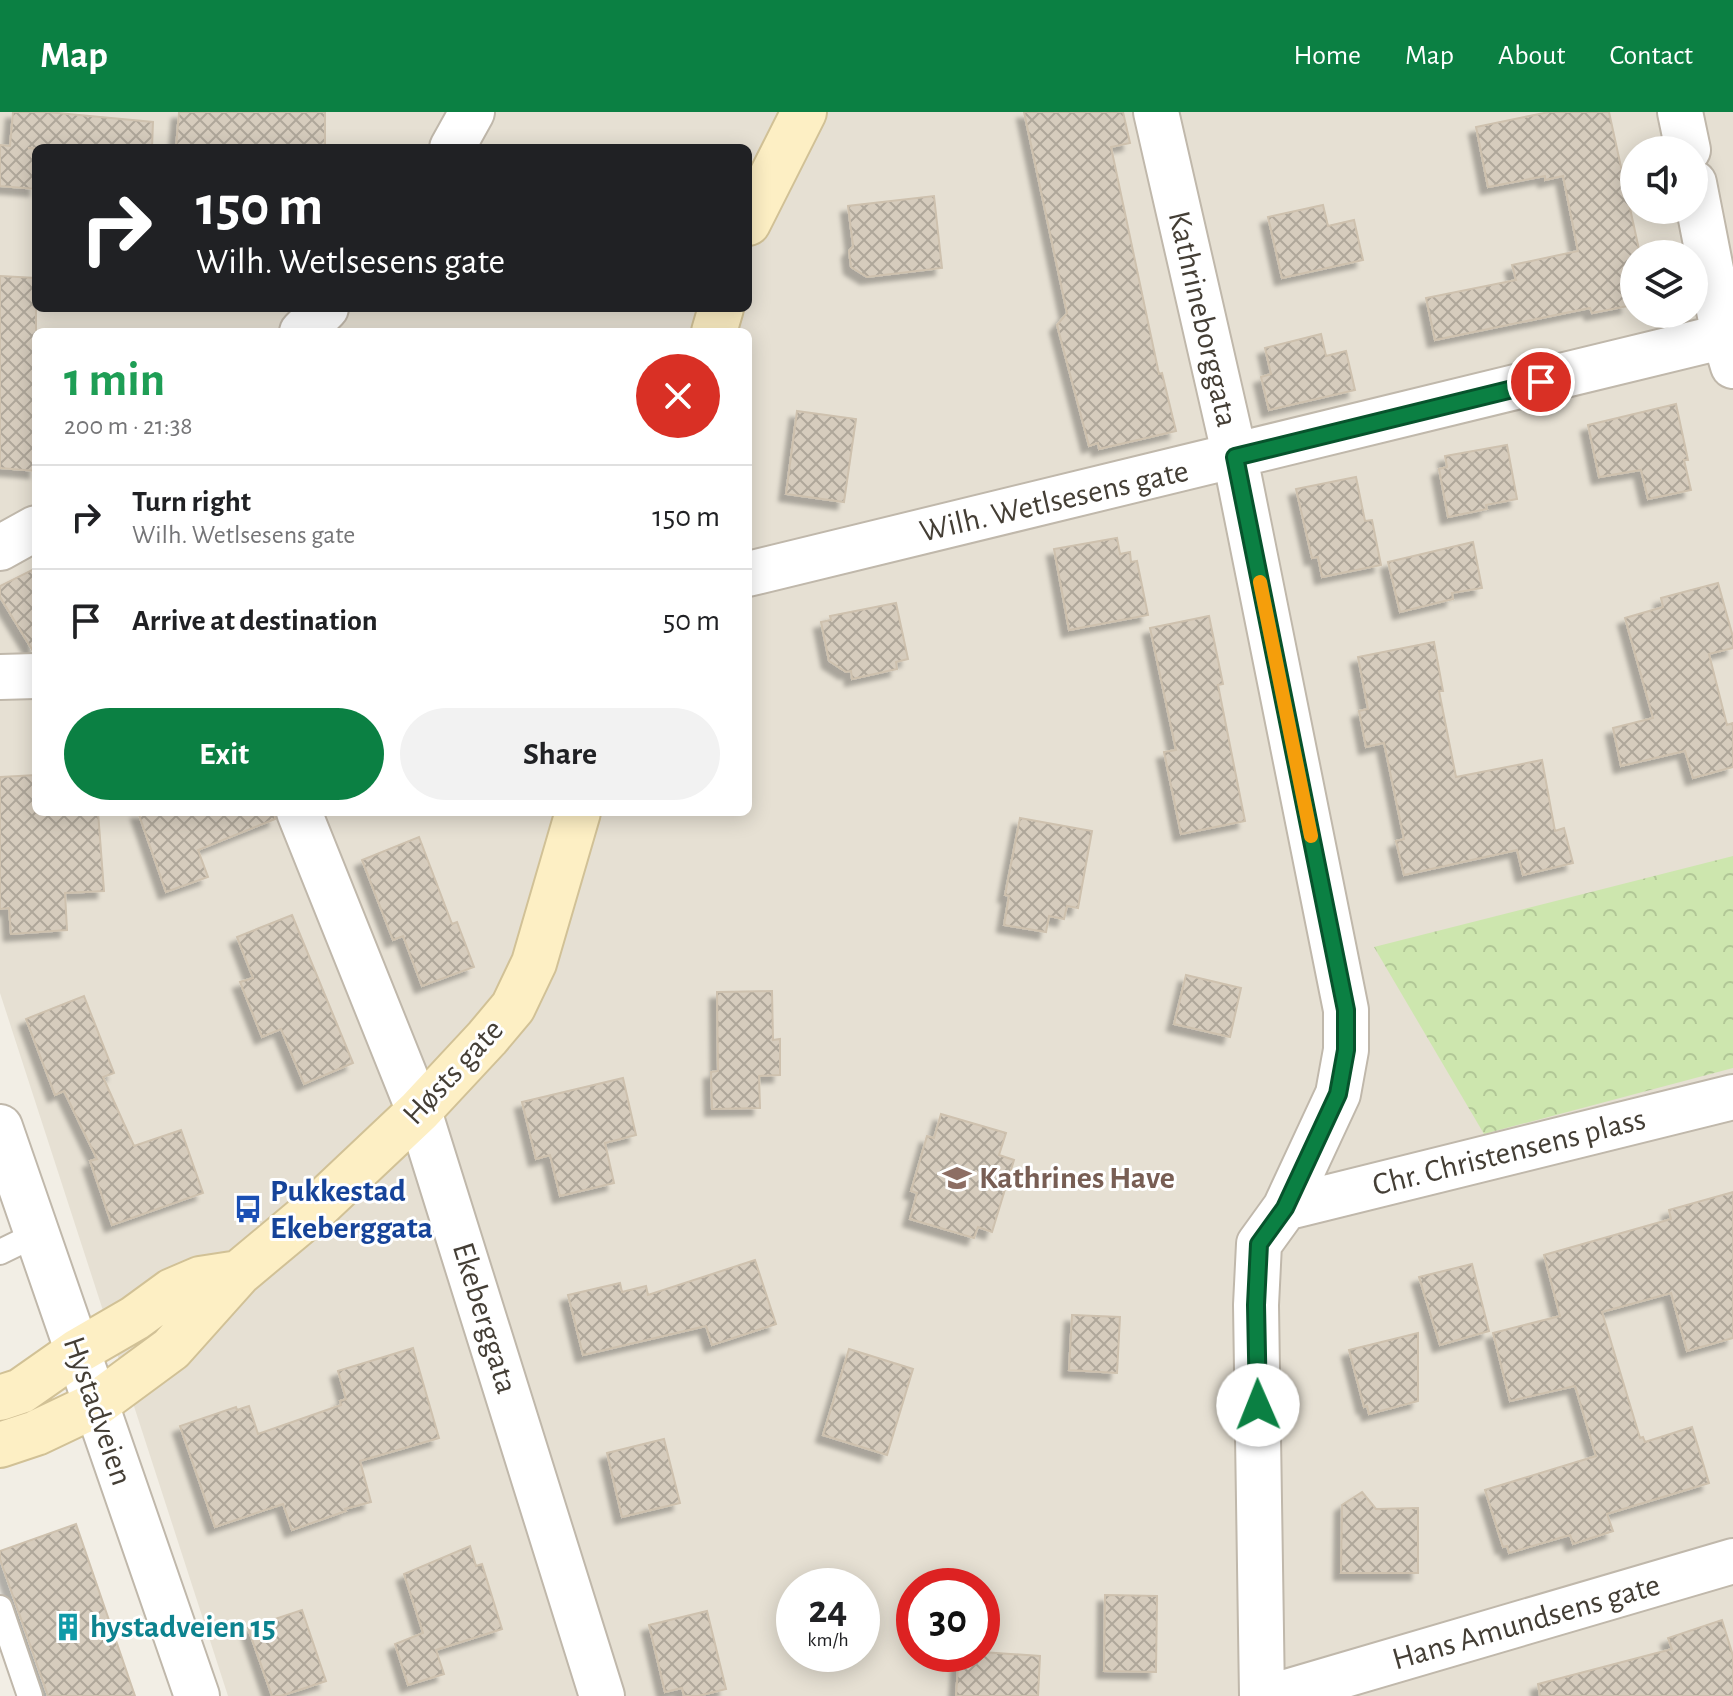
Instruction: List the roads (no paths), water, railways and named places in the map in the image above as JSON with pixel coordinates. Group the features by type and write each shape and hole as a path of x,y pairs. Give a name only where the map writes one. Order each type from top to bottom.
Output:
{"main road":[{"path":"752,215 804,112"},
{"name":"Høsts gate","path":"0,1445 36,1433 95,1405 171,1349 239,1273 312,1212 419,1111 513,1007 534,963 577,816"},
{"path":"0,1398 21,1391 172,1291 200,1279 239,1273"}],"street":[{"path":"454,144 472,112"},
{"name":"Kathrineborggata","path":"1156,112 1235,457 1346,1010 1346,1050 1338,1094 1285,1208 1259,1244 1256,1305 1262,1696"},
{"path":"1680,112 1685,136"},
{"path":"1703,224 1730,346"},
{"path":"306,328 322,312"},
{"name":"Wilh. Wetlsesens gate","path":"752,573 1235,457 1730,346"},
{"path":"0,548 32,530"},
{"path":"0,677 32,676"},
{"name":"Ekeberggata","path":"301,816 419,1111 602,1696"},
{"name":"Chr. Christensens plass","path":"1285,1208 1733,1097"},
{"name":"Hystadveien","path":"0,1127 18,1243 78,1351 197,1696"},
{"name":"Hans Amundsens gate","path":"1273,1696 1733,1561"}],"lane":[{"path":"0,1608 30,1696"}],"place":[{"name":"Kathrines Have","path":"957,1178"},
{"name":"Pukkestad Ekeberggata","path":"248,1209"},
{"name":"hystadveien 15","path":"68,1627"}]}
